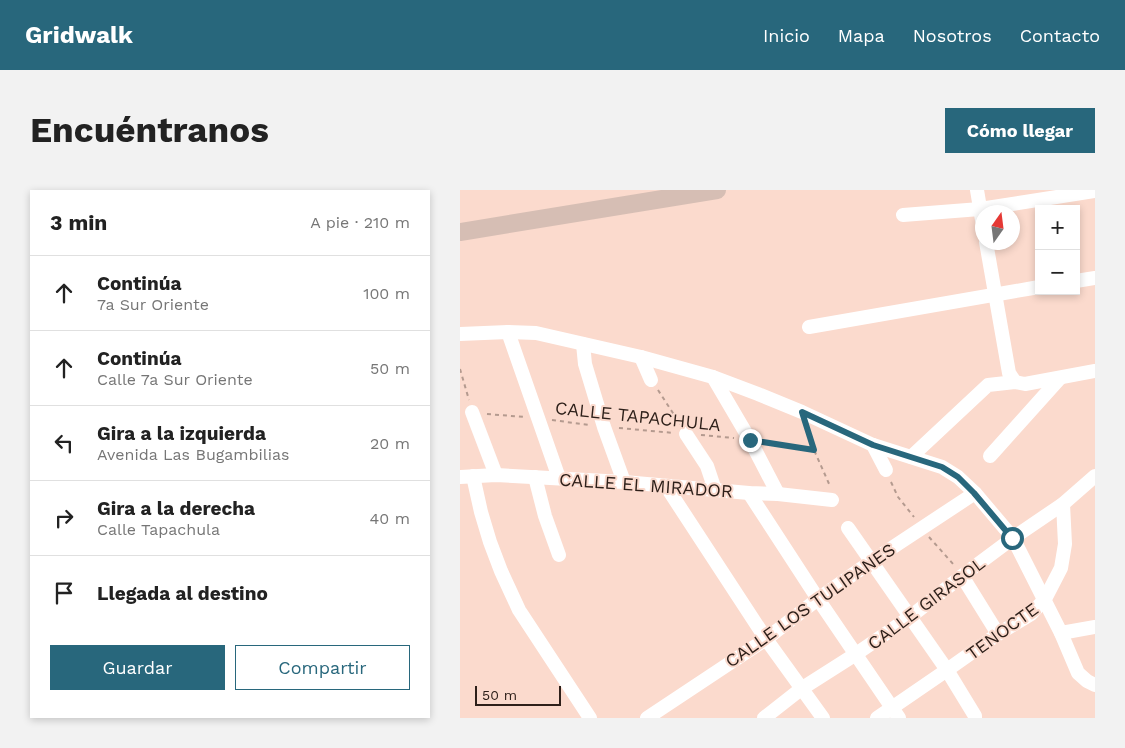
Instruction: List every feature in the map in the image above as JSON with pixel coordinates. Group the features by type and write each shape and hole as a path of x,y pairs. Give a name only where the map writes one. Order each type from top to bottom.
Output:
{"main road":[{"path":"460,220 649,190"},
{"path":"460,232 678,193 717,190"}],"street":[{"path":"977,190 979,205"},
{"path":"1020,207 1095,191"},
{"path":"903,215 975,215"},
{"path":"988,250 1009,373 1015,382"},
{"path":"1080,280 1095,278"},
{"path":"809,327 1035,288"},
{"path":"508,332 559,478"},
{"path":"460,334 536,333 641,357 713,377 802,412 873,445 942,467 958,477 974,493 1012,538 1062,633 1078,673 1087,682 1095,685"},
{"path":"583,344 585,364 604,427 624,482"},
{"path":"641,357 651,380"},
{"path":"911,457 988,385 1015,382 1025,384 1095,371"},
{"path":"713,377 750,440 778,494"},
{"path":"990,456 1060,378"},
{"path":"472,412 496,475"},
{"path":"686,434 706,466 715,490"},
{"path":"873,445 886,470"},
{"name":"CALLE EL MIRADOR","path":"467,477 496,475 624,482 832,500"},
{"name":"CALLE GIRASOL","path":"764,718 801,689 910,618 1012,538 1063,504 1095,476"},
{"path":"467,477 501,571 519,610 590,718"},
{"path":"535,477 558,555"},
{"path":"666,486 766,639 822,718"},
{"path":"749,493 895,713"},
{"name":"CALLE LOS TULIPANES","path":"655,716 766,639 872,561 974,493"},
{"name":"TENOCTE","path":"877,718 895,713 947,670 998,634 1031,614 1045,599 1061,568 1064,544 1063,504"},
{"path":"848,528 947,670 975,718"},
{"path":"962,576 998,634"},
{"path":"1062,633 1095,627"}],"path":[{"path":"460,369 472,412"},
{"path":"651,380 686,434"},
{"name":"CALLE TAPACHULA","path":"472,412 604,427 750,440 814,450"},
{"path":"802,412 814,450 832,490 832,500"}],"route":[{"path":"750,440 814,450 802,412 873,445 942,467 958,477 974,493 1012,538"}]}
